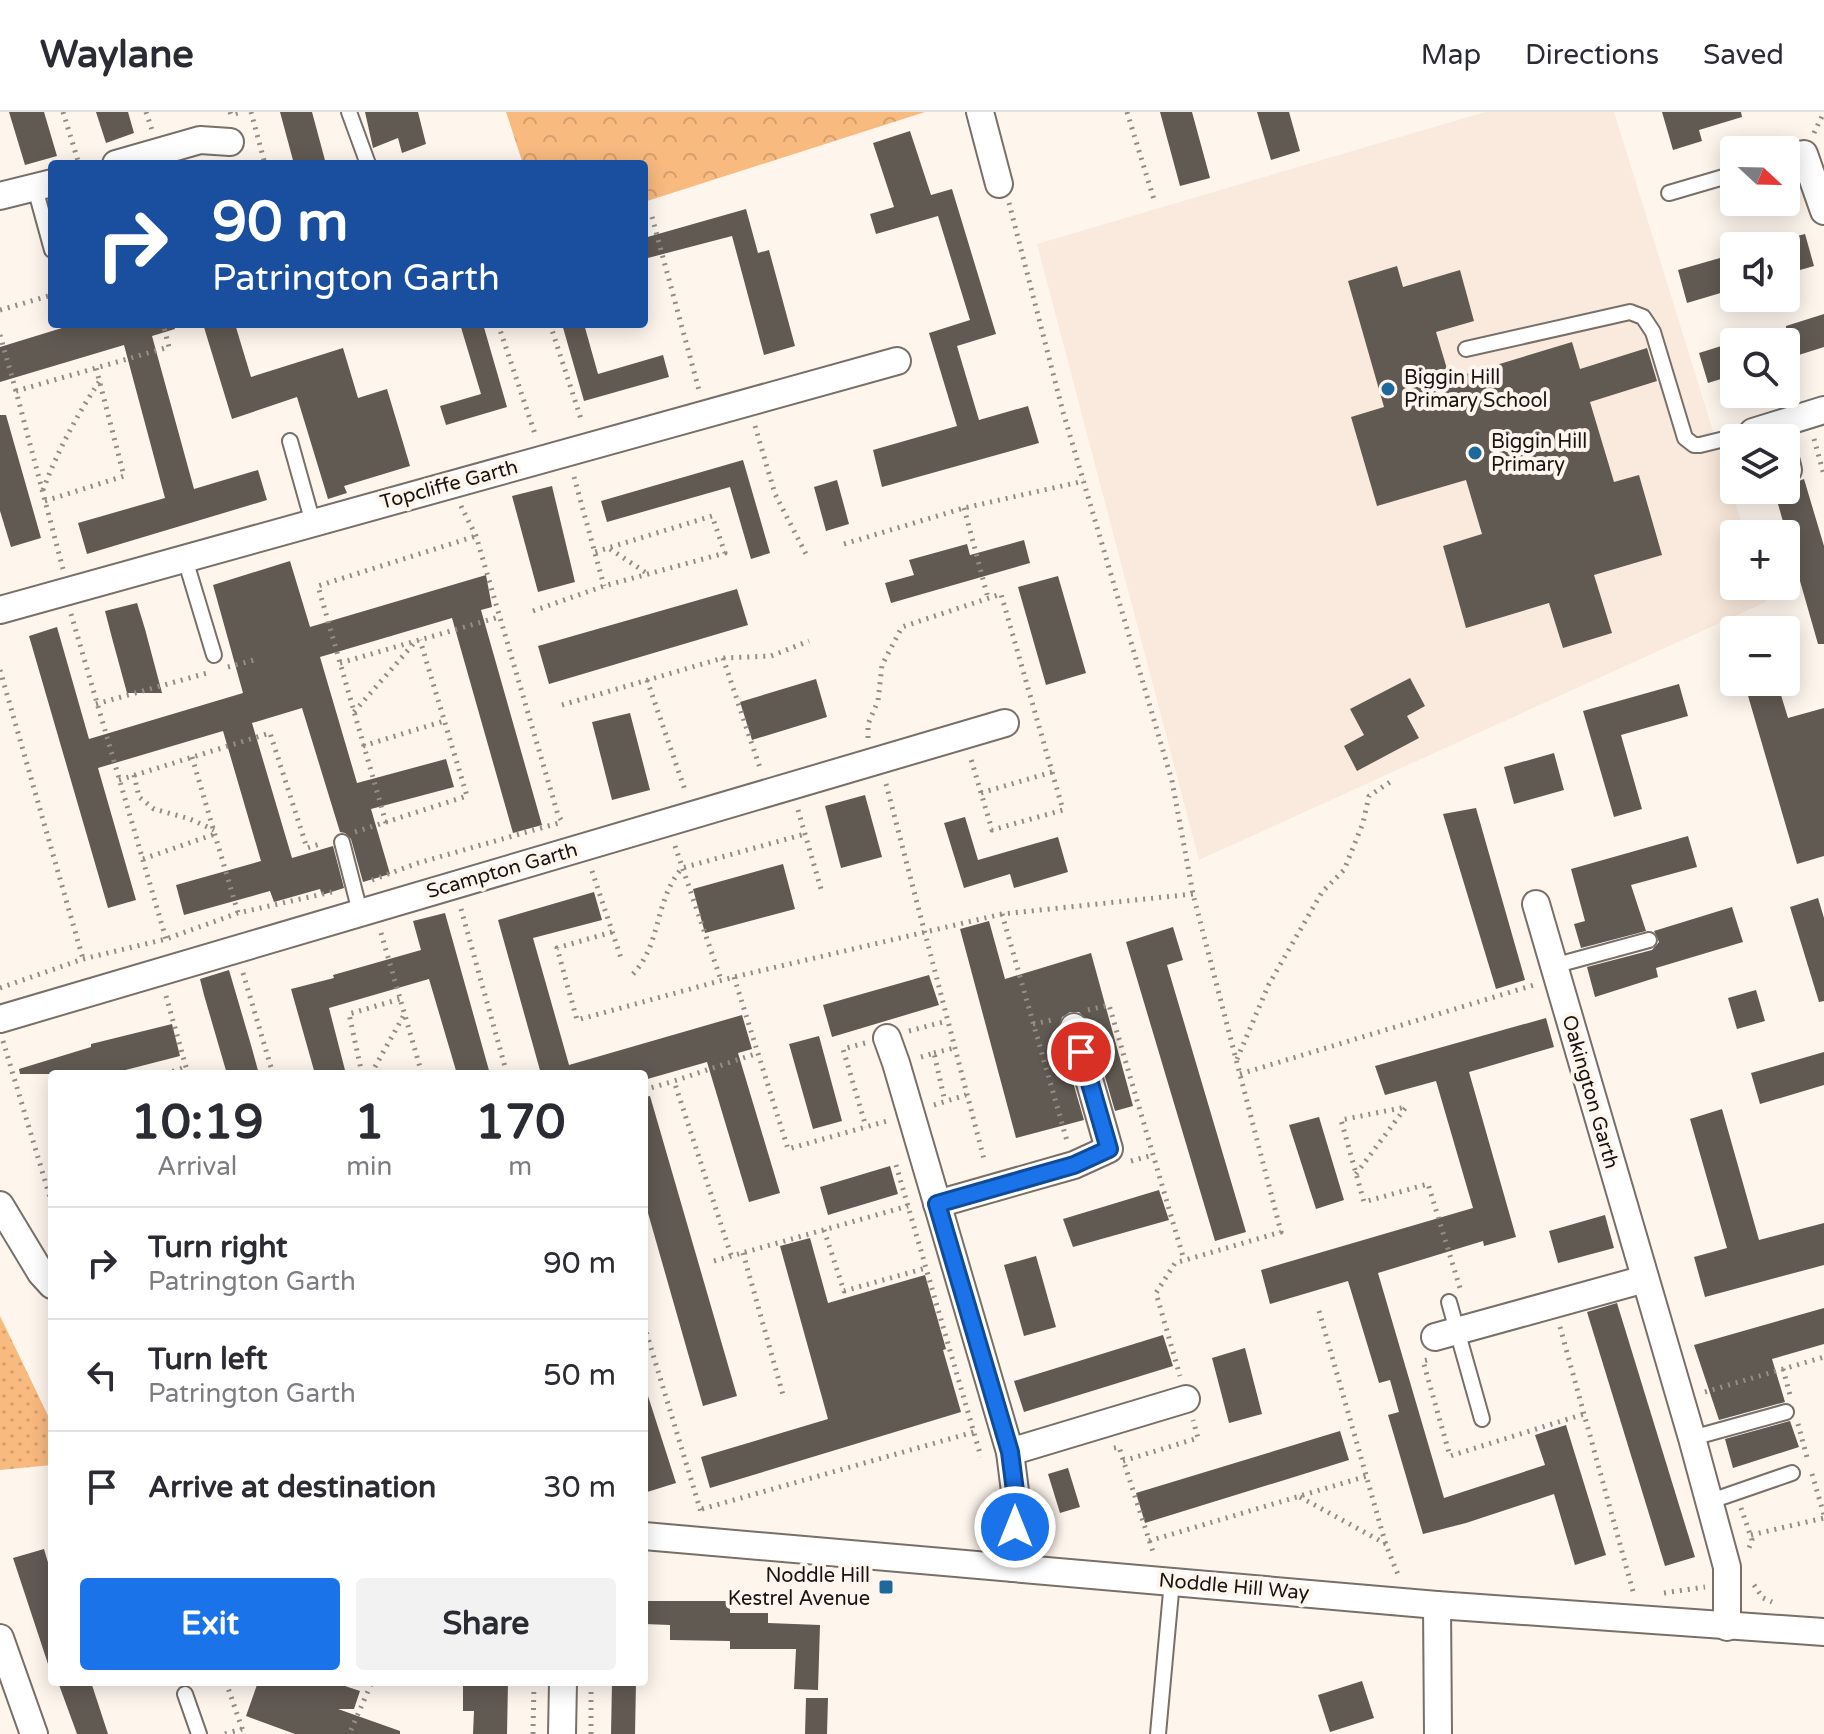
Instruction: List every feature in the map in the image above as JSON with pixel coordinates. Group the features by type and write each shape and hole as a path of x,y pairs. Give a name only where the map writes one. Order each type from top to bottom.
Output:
{"street":[{"path":"980,112 999,184"},
{"path":"130,160 200,140 230,142"},
{"path":"1800,160 1824,211"},
{"path":"0,196 44,185"},
{"name":"Topcliffe Garth","path":"0,610 897,361"},
{"path":"1788,424 1824,410"},
{"name":"Scampton Garth","path":"0,1019 1005,723"},
{"name":"Oakington Garth","path":"1536,904 1727,1567 1727,1627"},
{"path":"937,1204 1074,1165 1109,1149 1072,1019"},
{"path":"887,1038 1010,1452 1016,1499 1013,1568"},
{"path":"0,1205 48,1281"},
{"path":"1447,1334 1645,1279"},
{"path":"1010,1452 1186,1399"},
{"name":"Noddle Hill Way","path":"648,1536 1437,1605 1824,1632"},
{"path":"1437,1605 1438,1734"},
{"path":"0,1638 34,1734"},
{"path":"562,1734 563,1686"}],"lane":[{"path":"349,112 367,160"},
{"path":"1669,193 1720,178"},
{"path":"44,185 48,218"},
{"path":"1466,349 1604,317 1630,312 1637,314 1647,322 1657,342 1685,438 1694,445 1720,441"},
{"path":"290,441 313,523"},
{"path":"185,559 214,655"},
{"path":"338,839 354,887 367,910"},
{"path":"1555,972 1649,940"},
{"path":"1456,1301 1447,1334 1482,1419"},
{"path":"1692,1438 1791,1408"},
{"path":"1708,1502 1792,1473"},
{"path":"1158,1734 1164,1580"},
{"path":"185,1694 199,1734"}],"path":[{"path":"63,112 78,160"},
{"path":"230,112 231,115 241,112"},
{"path":"251,112 264,160"},
{"path":"1127,112 1155,203"},
{"path":"999,184 1007,198 1084,481 1172,781 1193,894 1281,1232 1175,1263 1156,1293 1198,1438 1123,1461 1164,1580"},
{"path":"652,217 706,414"},
{"path":"0,310 48,296"},
{"path":"16,391 169,347 164,328"},
{"path":"500,328 567,453"},
{"path":"551,328 567,453 604,586"},
{"path":"0,335 63,567 65,592 166,939"},
{"path":"45,501 124,476 96,368"},
{"path":"42,491 51,466 83,405 100,381"},
{"path":"747,402 775,494 808,558"},
{"path":"1813,438 1824,475"},
{"path":"844,544 964,508 1084,481"},
{"path":"450,485 476,536 558,815 577,849 621,958"},
{"path":"964,508 988,598"},
{"path":"533,611 604,586 725,553 712,516 595,552"},
{"path":"386,823 318,586 476,536"},
{"path":"609,548 648,574"},
{"path":"340,663 499,617"},
{"path":"354,713 418,640"},
{"path":"119,780 270,733 307,848 467,796 418,640"},
{"path":"562,705 723,658 771,656 809,641"},
{"path":"723,658 780,789 805,834 821,889"},
{"path":"225,668 254,660"},
{"path":"0,670 83,959"},
{"path":"96,704 211,672"},
{"path":"647,680 693,815"},
{"path":"363,746 444,721"},
{"path":"192,757 238,913"},
{"path":"879,760 985,1163"},
{"path":"981,793 1052,772"},
{"path":"134,775 139,797 154,809 190,819 214,832"},
{"path":"1236,1060 1269,984 1322,892 1344,870 1363,823 1369,796 1393,780"},
{"path":"0,988 83,959 166,939 238,913 354,887 418,863 562,822"},
{"path":"667,822 721,981"},
{"path":"143,859 214,832"},
{"path":"633,974 652,945 670,882 682,868 805,834"},
{"path":"454,885 506,1070"},
{"path":"612,932 557,948 577,1020 734,977 1002,914 1193,894"},
{"path":"367,910 400,999 421,1070"},
{"path":"1002,914 1074,1165"},
{"path":"236,949 272,1070"},
{"path":"159,972 187,1070"},
{"path":"1240,1074 1555,972"},
{"path":"734,977 788,1149 966,1095"},
{"path":"361,1070 349,1014 400,999"},
{"path":"1033,1024 1072,1019 1109,1005 1184,1260"},
{"path":"373,1070 404,1014"},
{"path":"0,1028 48,1190"},
{"path":"896,1063 954,1048"},
{"path":"648,1089 758,1053"},
{"path":"934,1053 945,1102"},
{"path":"674,1081 731,1255"},
{"path":"1356,1174 1406,1107 1341,1120 1356,1174 1364,1202 1428,1184 1456,1301"},
{"path":"884,1122 888,1136"},
{"path":"896,1164 981,1457"},
{"path":"714,1261 908,1206"},
{"path":"824,1230 844,1291 926,1268"},
{"path":"743,1253 783,1395"},
{"path":"1553,1305 1633,1586 1634,1620"},
{"path":"1319,1311 1386,1545 1399,1577"},
{"path":"648,1338 702,1509 695,1540"},
{"path":"1681,1400 1824,1357"},
{"path":"1751,1535 1824,1516 1791,1408 1783,1369"},
{"path":"702,1509 974,1432"},
{"path":"1149,1541 1367,1475"},
{"path":"1300,1497 1386,1545"},
{"path":"1748,1578 1763,1598 1785,1603"},
{"path":"225,1734 243,1731 227,1686"},
{"path":"351,1730 370,1686"},
{"path":"533,1734 534,1686"},
{"path":"591,1686 591,1734"}],"shaded area":[{"name":"Biggin Hill Primary School","path":"1485,112 1614,112 1720,453 1720,504 1736,504 1741,520 1720,520 1720,600 1766,602 1735,616 1720,616 1720,623 1199,860 1037,244"}],"green space":[{"path":"506,112 925,112 648,201 648,160 522,160"},
{"path":"0,1316 48,1416 48,1465 0,1470"}],"building":[{"path":"9,112 44,112 57,156 25,165"},
{"path":"96,112 128,112 134,133 106,143"},
{"path":"280,112 312,112 325,160 293,160"},
{"path":"365,112 418,112 426,144 402,153 398,138 373,148"},
{"path":"1160,112 1192,112 1210,178 1180,186"},
{"path":"1257,112 1289,112 1300,151 1271,160"},
{"path":"1662,112 1741,112 1742,117 1699,130 1702,141 1673,150"},
{"path":"910,131 931,195 952,189 996,334 957,346 979,420 1028,406 1039,443 882,487 873,450 957,426 929,333 970,320 938,216 876,234 870,214 894,207 873,143"},
{"path":"746,209 758,253 769,250 795,346 764,355 732,236 648,258 648,237"},
{"path":"1805,234 1814,266 1800,270 1800,235"},
{"path":"1720,258 1720,293 1687,303 1678,270"},
{"name":"Biggin Hill Primary","path":"1397,266 1403,287 1460,270 1474,321 1436,332 1450,379 1572,342 1580,369 1647,348 1657,381 1590,402 1614,482 1639,475 1662,555 1594,575 1612,633 1563,648 1549,603 1466,628 1443,546 1482,534 1466,480 1377,506 1351,417 1384,407 1348,281"},
{"path":"1824,314 1824,347 1800,355 1800,328 1786,326"},
{"path":"62,328 175,328 152,336 194,489 258,470 267,500 87,554 78,523 165,498 124,345 0,382 0,347"},
{"path":"204,328 236,328 251,377 343,348 358,398 387,389 410,466 344,486 347,493 328,499 297,397 232,419"},
{"path":"461,328 484,328 507,407 446,425 440,406 481,394"},
{"path":"563,328 585,328 598,374 663,355 669,377 584,401"},
{"path":"1720,346 1720,379 1708,383 1699,353"},
{"path":"0,415 6,415 41,538 11,547 0,511"},
{"path":"743,460 770,553 751,559 730,487 607,522 601,501"},
{"path":"1804,479 1824,546 1824,644 1818,644 1800,581 1800,520 1783,520 1778,504 1800,504 1800,481"},
{"path":"837,480 849,524 826,531 814,487"},
{"path":"552,486 575,582 538,592 512,496"},
{"path":"1024,540 1030,563 891,603 885,583 914,575 909,560 967,544 970,555"},
{"path":"290,561 310,627 486,575 492,607 481,610 542,825 513,833 452,618 320,657 357,783 446,759 454,787 371,809 390,874 363,882 351,839 340,832 302,708 252,723 292,858 333,846 344,888 322,895 320,889 274,902 270,891 184,915 176,885 261,861 223,731 98,768 136,900 108,908 29,636 57,627 89,739 243,693 213,585"},
{"path":"1058,576 1086,673 1046,685 1018,587"},
{"path":"737,589 748,625 549,684 538,646"},
{"path":"137,603 162,693 127,693 105,611"},
{"path":"1410,678 1425,706 1407,716 1419,738 1357,771 1344,746 1364,735 1350,709"},
{"path":"816,679 827,717 752,740 740,702"},
{"path":"1679,684 1688,716 1621,735 1642,809 1614,817 1583,711"},
{"path":"1748,696 1781,696 1788,718 1824,708 1824,856 1797,864"},
{"path":"630,713 650,790 612,800 592,722"},
{"path":"1554,753 1564,790 1514,804 1504,767"},
{"path":"865,795 882,857 841,868 825,806"},
{"path":"1476,808 1525,980 1496,989 1443,814"},
{"path":"965,817 978,860 1058,837 1068,872 1014,888 1010,874 964,888 944,823"},
{"path":"1688,836 1697,867 1631,885 1646,931 1581,948 1574,924 1585,921 1571,869"},
{"path":"783,864 795,909 705,933 693,889"},
{"path":"594,892 602,920 533,938 569,1065 742,1015 752,1049 738,1053 780,1193 749,1202 707,1062 648,1079 648,1070 540,1070 498,920"},
{"path":"1818,898 1824,918 1824,1001 1819,1002 1790,907"},
{"path":"1732,907 1743,942 1656,968 1658,977 1595,997 1587,967 1652,950 1659,942 1654,931"},
{"path":"445,913 489,1070 456,1070 429,979 329,1008 345,1070 314,1070 291,989 421,950 413,921"},
{"path":"989,921 1005,979 1091,953 1133,1106 1115,1111 1089,1022 1079,1012 1070,1012 1062,1017 1058,1031 1084,1120 1016,1138 960,929"},
{"path":"1173,927 1183,960 1167,965 1246,1232 1215,1241 1126,942"},
{"path":"229,970 258,1070 226,1070 200,979"},
{"path":"929,975 939,1005 832,1037 823,1005"},
{"path":"1756,990 1765,1021 1737,1029 1728,998"},
{"path":"1546,1018 1554,1047 1469,1072 1516,1237 1484,1246 1483,1241 1378,1273 1444,1498 1545,1465 1535,1435 1566,1425 1606,1555 1575,1565 1554,1494 1423,1534 1388,1415 1399,1412 1390,1380 1379,1383 1348,1281 1270,1304 1261,1270 1473,1208 1436,1081 1385,1095 1375,1066"},
{"path":"172,1024 180,1056 126,1070 48,1070 48,1074 20,1074 19,1069 91,1047 91,1044"},
{"path":"819,1036 842,1121 813,1129 789,1044"},
{"path":"1824,1052 1824,1085 1760,1104 1751,1073"},
{"path":"648,1096 737,1396 703,1406 648,1213"},
{"path":"1722,1109 1759,1240 1824,1223 1824,1265 1705,1297 1694,1257 1727,1248 1690,1119"},
{"path":"1319,1117 1344,1200 1316,1209 1289,1125"},
{"path":"890,1166 898,1194 828,1215 820,1187"},
{"path":"1159,1190 1169,1220 1073,1247 1063,1219"},
{"path":"1605,1215 1614,1248 1558,1263 1549,1231"},
{"path":"810,1238 828,1303 925,1275 961,1412 710,1488 701,1457 828,1419 780,1246"},
{"path":"1036,1256 1056,1327 1024,1336 1004,1265"},
{"path":"1617,1303 1695,1557 1665,1566 1587,1312"},
{"path":"1824,1308 1824,1344 1772,1359 1785,1402 1719,1420 1694,1345"},
{"path":"1163,1335 1173,1366 1024,1412 1014,1381"},
{"path":"1245,1348 1262,1414 1229,1423 1212,1358"},
{"path":"648,1396 676,1483 648,1492"},
{"path":"1790,1421 1799,1447 1733,1468 1725,1439"},
{"path":"1340,1431 1349,1460 1145,1523 1136,1493"},
{"path":"1068,1468 1080,1507 1060,1513 1048,1474"},
{"path":"44,1549 48,1562 48,1664 13,1558"},
{"path":"648,1601 730,1601 730,1613 768,1613 768,1623 820,1625 818,1690 794,1689 796,1649 730,1649 730,1641 670,1640 670,1625 648,1624"},
{"path":"1362,1681 1374,1718 1330,1732 1318,1695"},
{"path":"59,1686 92,1686 108,1734 77,1734"},
{"path":"257,1686 345,1686 360,1691 354,1709 338,1709 400,1731 400,1734 295,1734 246,1716"},
{"path":"463,1686 508,1686 507,1734 473,1734 474,1711 463,1711"},
{"path":"612,1686 636,1686 635,1734 611,1734"},
{"path":"806,1698 828,1698 827,1734 805,1734"}],"place":[{"name":"Biggin Hill Primary School","path":"1388,389"},
{"name":"Biggin Hill Primary","path":"1475,453"},
{"name":"Noddle Hill Kestrel Avenue","path":"886,1587"}],"route":[{"path":"1015,1527 1016,1499 1010,1452 937,1204 1074,1165 1109,1149 1081,1052"}]}
